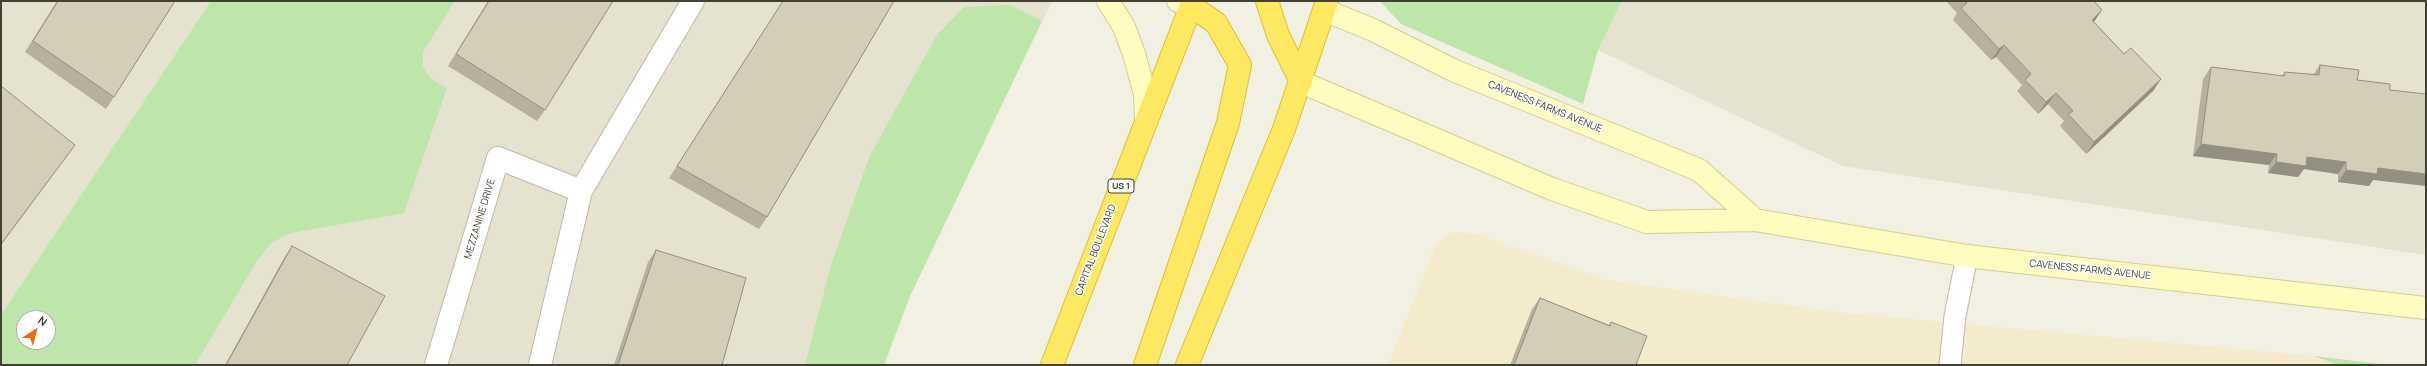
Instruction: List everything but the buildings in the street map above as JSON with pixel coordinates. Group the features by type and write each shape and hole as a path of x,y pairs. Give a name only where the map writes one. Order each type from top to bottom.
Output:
{"highway":[{"path":"1267,1 1278,35 1301,82"},
{"name":"CAPITAL BOULEVARD","path":"1052,365 1146,121 1188,3"},
{"path":"1145,365 1228,123 1240,65 1216,23 1188,3"},
{"path":"1187,365 1284,129 1301,82 1325,6"}],"street":[{"path":"540,365 582,191 693,1"},
{"path":"1108,1 1124,27 1134,54 1145,94 1146,121"},
{"name":"CAVENESS FARMS AVENUE","path":"1325,6 1455,71 1698,170 1755,220"},
{"name":"CAVENESS FARMS AVENUE","path":"1301,82 1552,189 1647,222 1755,220 1967,256 2426,308"},
{"name":"MEZZANINE DRIVE","path":"436,365 498,158 582,191"}],"lane":[{"path":"1950,365 1955,316 1967,256"}],"shaded area":[{"path":"1,1 1052,1 910,296 884,365 1,365"},
{"path":"1622,1 2426,1 2426,255 1843,166 1598,50"},
{"path":"1453,232 1477,234 1606,280 1834,312 2314,356 2338,365 1388,365 1437,243"}],"green space":[{"path":"211,1 455,1 423,52 423,67 431,79 447,88 404,213 291,233 273,242 258,259 195,365 1,365 1,315"},
{"path":"1380,1 1622,1 1598,50 1583,104 1401,24"},
{"path":"1010,5 1042,21 910,296 884,365 805,365 831,265 870,155 937,35 964,7"},
{"path":"2314,356 2388,365 2338,365"}]}
